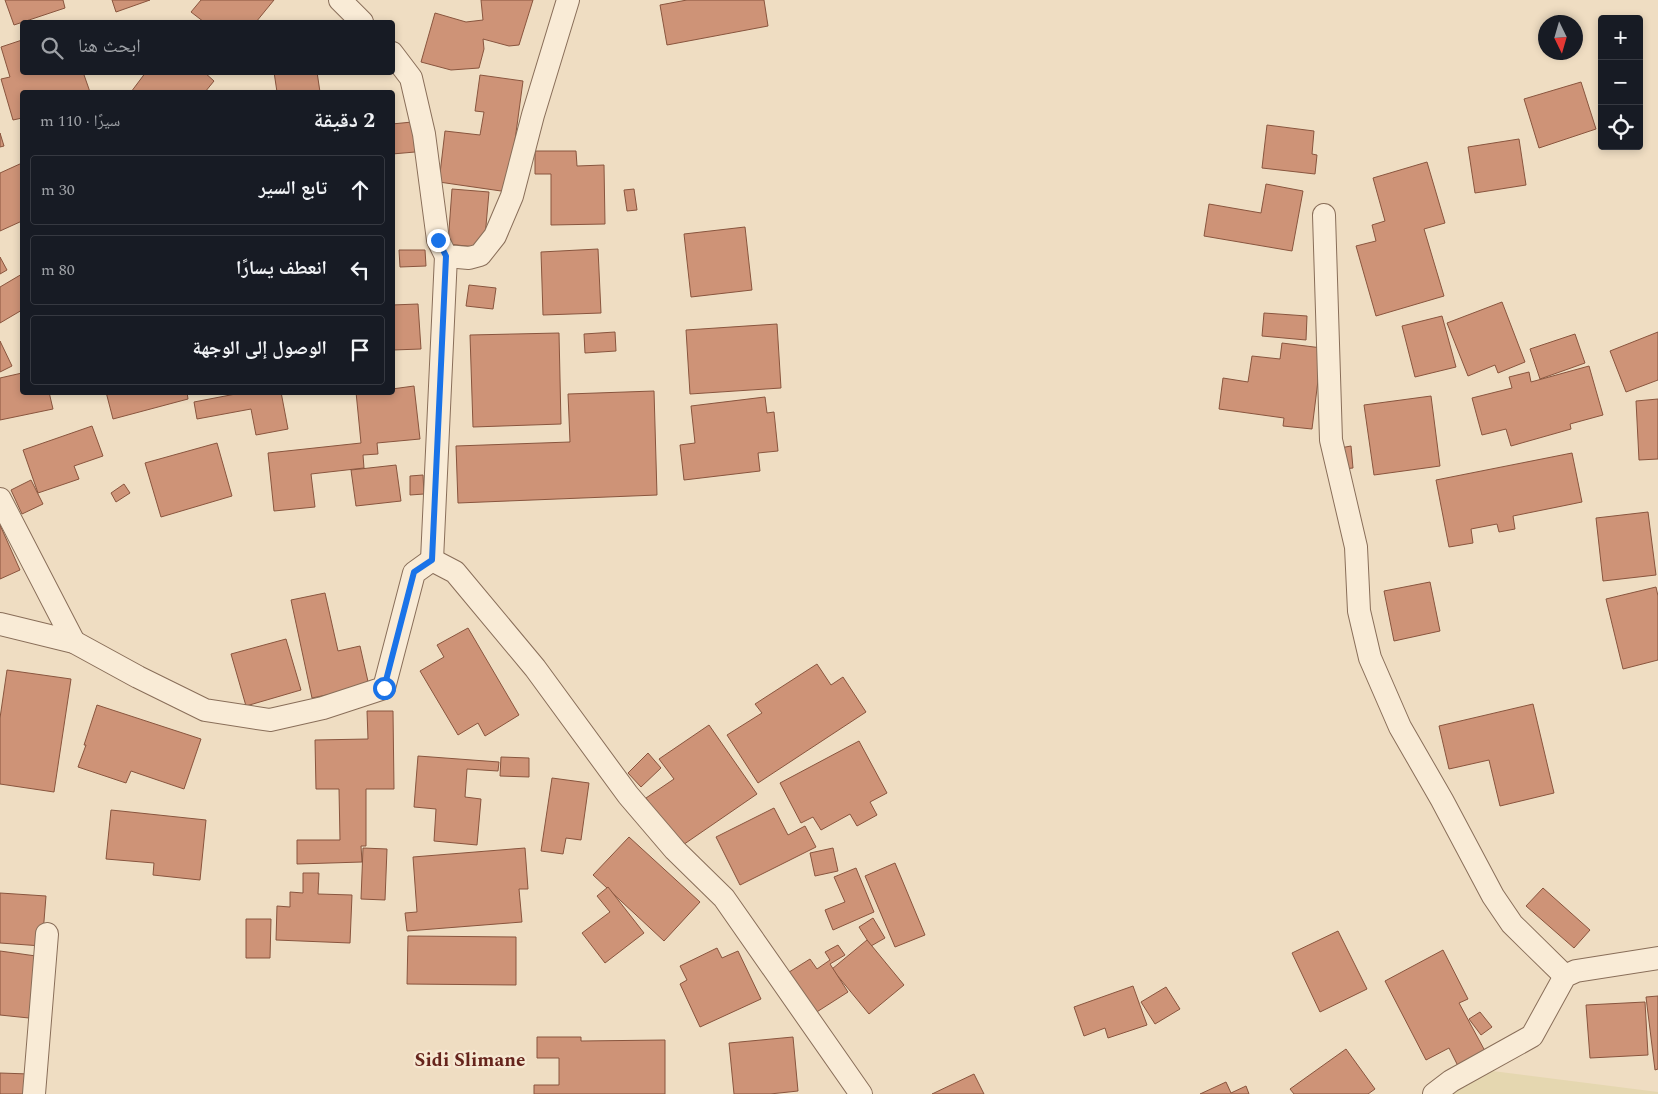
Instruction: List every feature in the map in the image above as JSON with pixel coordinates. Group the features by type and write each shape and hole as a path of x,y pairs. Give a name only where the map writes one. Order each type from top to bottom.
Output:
{"street":[{"path":"340,0 360,20"},
{"path":"446,256 469,258 480,255 495,236 512,196 533,115 568,0"},
{"path":"395,57 411,78 424,134 438,240 446,256 432,560"},
{"path":"1324,215 1331,440 1356,547 1359,611 1370,658 1400,727 1442,800 1493,896 1512,924 1565,976"},
{"path":"0,499 74,642"},
{"path":"0,624 74,642 138,677 205,710 270,720 323,708 384,688 414,572 432,560"},
{"path":"432,560 455,572 535,668 628,795 675,850 724,898 861,1094"},
{"path":"34,1094 47,934"},
{"path":"1434,1094 1451,1081 1532,1036 1565,976 1576,971 1658,958"}],"shaded area":[{"path":"1469,1068 1658,1092 1658,1094 1435,1094"}],"building":[{"path":"5,0 63,0 65,8 29,20 20,20 20,23 14,25"},
{"path":"112,0 150,0 116,12"},
{"path":"201,0 274,0 258,20 201,20 191,12"},
{"path":"481,0 533,0 519,45 509,46 483,39 484,49 479,68 451,70 421,62 435,13 466,22 483,20"},
{"path":"687,0 764,0 768,26 667,45 660,5"},
{"path":"20,41 20,75 84,75 89,90 20,90 20,118 13,120 1,79 10,77 1,47"},
{"path":"144,75 207,75 214,81 207,90 132,90"},
{"path":"274,75 317,75 320,90 277,90"},
{"path":"480,75 523,81 508,192 439,182 445,131 480,135 484,112 475,111"},
{"path":"1581,82 1596,129 1539,148 1524,99"},
{"path":"412,122 415,152 395,154 395,124"},
{"path":"1267,125 1314,131 1312,154 1317,155 1315,174 1262,168"},
{"path":"0,133 4,146 0,147"},
{"path":"1519,139 1526,185 1475,193 1468,147"},
{"path":"535,151 576,151 577,166 604,165 605,224 551,225 551,174 535,174"},
{"path":"1427,162 1445,223 1424,229 1444,296 1376,316 1356,246 1376,241 1372,225 1385,221 1373,178"},
{"path":"20,164 20,222 0,231 0,173"},
{"path":"1266,184 1303,191 1292,251 1204,236 1209,204 1261,213"},
{"path":"452,189 489,192 484,248 448,244"},
{"path":"634,189 637,210 627,211 624,190"},
{"path":"745,227 752,290 691,297 684,234"},
{"path":"598,249 601,313 543,315 541,252"},
{"path":"399,250 425,250 426,266 400,267"},
{"path":"0,257 7,270 0,274"},
{"path":"20,275 20,311 0,323 0,287"},
{"path":"469,285 496,288 493,309 466,306"},
{"path":"1502,302 1525,362 1498,373 1495,365 1468,376 1447,323"},
{"path":"418,304 421,349 395,350 395,305"},
{"path":"1264,313 1307,316 1306,340 1262,336"},
{"path":"1442,316 1456,367 1415,377 1402,326"},
{"path":"777,324 781,388 690,394 686,330"},
{"path":"615,332 616,351 585,353 584,334"},
{"path":"1658,332 1658,380 1626,392 1610,351"},
{"path":"559,333 561,424 473,427 470,335"},
{"path":"1575,334 1585,363 1540,379 1530,349"},
{"path":"0,341 12,366 0,372"},
{"path":"1282,343 1322,348 1312,429 1283,426 1284,418 1219,409 1223,378 1248,382 1252,356 1280,359"},
{"path":"1589,366 1603,415 1570,424 1571,429 1511,446 1506,429 1482,435 1472,398 1512,388 1509,377 1529,372 1531,382"},
{"path":"20,373 20,395 50,395 53,409 0,420 0,378"},
{"path":"414,386 420,439 377,443 378,454 363,455 364,468 311,474 315,507 274,511 268,453 361,443 356,395 395,395 395,389"},
{"path":"654,391 657,495 458,503 456,446 570,442 568,394"},
{"path":"107,395 187,395 188,399 113,419"},
{"path":"230,395 282,395 288,429 256,435 251,409 197,419 194,402"},
{"path":"1431,396 1440,466 1374,475 1364,405"},
{"path":"765,397 767,413 774,412 778,451 758,453 760,471 684,480 680,445 695,443 691,406"},
{"path":"1658,399 1658,459 1639,460 1636,401"},
{"path":"92,426 103,456 74,466 79,479 38,493 23,450"},
{"path":"217,443 232,496 161,517 145,463"},
{"path":"1351,446 1353,468 1343,469 1340,448"},
{"path":"1572,453 1582,502 1513,516 1515,529 1499,532 1497,524 1471,529 1473,543 1449,547 1436,480"},
{"path":"396,465 401,501 356,506 351,470"},
{"path":"423,475 424,494 410,495 410,476"},
{"path":"31,480 43,504 22,514 11,490"},
{"path":"124,484 130,493 116,502 111,493"},
{"path":"1648,512 1656,575 1603,581 1596,518"},
{"path":"0,525 20,570 0,579"},
{"path":"1430,582 1440,631 1394,641 1384,591"},
{"path":"1656,587 1658,596 1658,660 1623,669 1606,599"},
{"path":"325,593 338,651 360,646 369,686 312,698 291,600"},
{"path":"468,628 519,715 485,736 478,723 458,735 420,671 444,657 437,645"},
{"path":"286,639 301,690 246,706 231,654"},
{"path":"817,664 831,685 843,677 866,712 758,783 727,735 762,713 755,704"},
{"path":"7,670 71,679 54,792 0,784 0,718"},
{"path":"1533,704 1554,793 1500,806 1489,760 1449,769 1439,726"},
{"path":"97,705 201,739 184,789 131,771 126,783 78,767"},
{"path":"367,711 393,711 394,789 366,789 366,846 361,846 362,862 297,864 297,840 340,840 339,789 316,789 315,740 368,739"},
{"path":"709,725 757,794 680,847 646,798 674,779 659,759"},
{"path":"859,741 887,793 870,802 877,815 857,826 850,814 821,830 813,817 801,823 780,783"},
{"path":"648,753 661,768 641,787 628,773"},
{"path":"418,756 499,762 498,771 467,769 465,797 481,799 477,845 434,841 436,809 414,807"},
{"path":"501,757 529,758 529,777 500,776"},
{"path":"552,778 589,783 581,840 566,838 563,854 541,851"},
{"path":"774,808 788,835 805,826 816,847 740,885 716,837"},
{"path":"111,810 206,820 200,880 153,875 154,863 106,859"},
{"path":"629,837 700,902 664,941 593,875"},
{"path":"363,848 387,849 385,900 361,899"},
{"path":"525,848 528,889 519,889 522,922 407,931 405,913 417,912 413,857"},
{"path":"833,848 838,871 815,876 810,853"},
{"path":"895,863 925,935 895,947 865,876"},
{"path":"856,868 874,912 833,930 825,910 845,902 834,877"},
{"path":"303,873 319,873 318,894 352,895 350,943 276,940 277,906 290,907 290,892 303,893"},
{"path":"608,887 644,933 605,963 582,933 610,912 597,896"},
{"path":"1543,888 1590,930 1574,948 1526,906"},
{"path":"0,893 46,896 42,946 0,943"},
{"path":"873,918 885,938 871,946 859,927"},
{"path":"246,919 271,919 270,958 246,958"},
{"path":"1338,931 1367,989 1320,1012 1292,953"},
{"path":"408,936 516,937 516,985 407,984"},
{"path":"867,940 904,985 869,1014 832,969"},
{"path":"838,945 845,955 830,964 848,992 812,1015 786,974 810,959 817,969 830,960 825,952"},
{"path":"717,948 722,958 738,951 761,999 700,1027 680,984 687,980 680,966"},
{"path":"1443,950 1468,999 1459,1003 1485,1051 1458,1066 1449,1048 1426,1060 1385,981"},
{"path":"0,951 36,956 29,1018 0,1015"},
{"path":"1133,986 1147,1025 1108,1038 1105,1028 1084,1036 1074,1007"},
{"path":"1166,987 1180,1009 1155,1024 1141,1002"},
{"path":"1658,996 1658,1069 1655,1070 1646,997"},
{"path":"1645,1002 1648,1055 1590,1058 1586,1005"},
{"path":"1480,1012 1492,1027 1481,1035 1469,1019"},
{"path":"537,1037 581,1037 581,1041 665,1040 665,1094 534,1094 534,1085 559,1085 559,1058 537,1058"},
{"path":"793,1037 798,1091 770,1094 734,1094 729,1043"},
{"path":"1346,1049 1375,1089 1368,1094 1294,1094 1290,1089"},
{"path":"0,1073 29,1074 28,1094 0,1094"},
{"path":"974,1074 984,1094 932,1094"},
{"path":"1226,1082 1231,1093 1246,1086 1249,1094 1200,1094"}],"district":[{"name":"Sidi Slimane","path":"470,1059"}],"route":[{"path":"384,688 414,572 432,560 446,256 438,240"}]}
